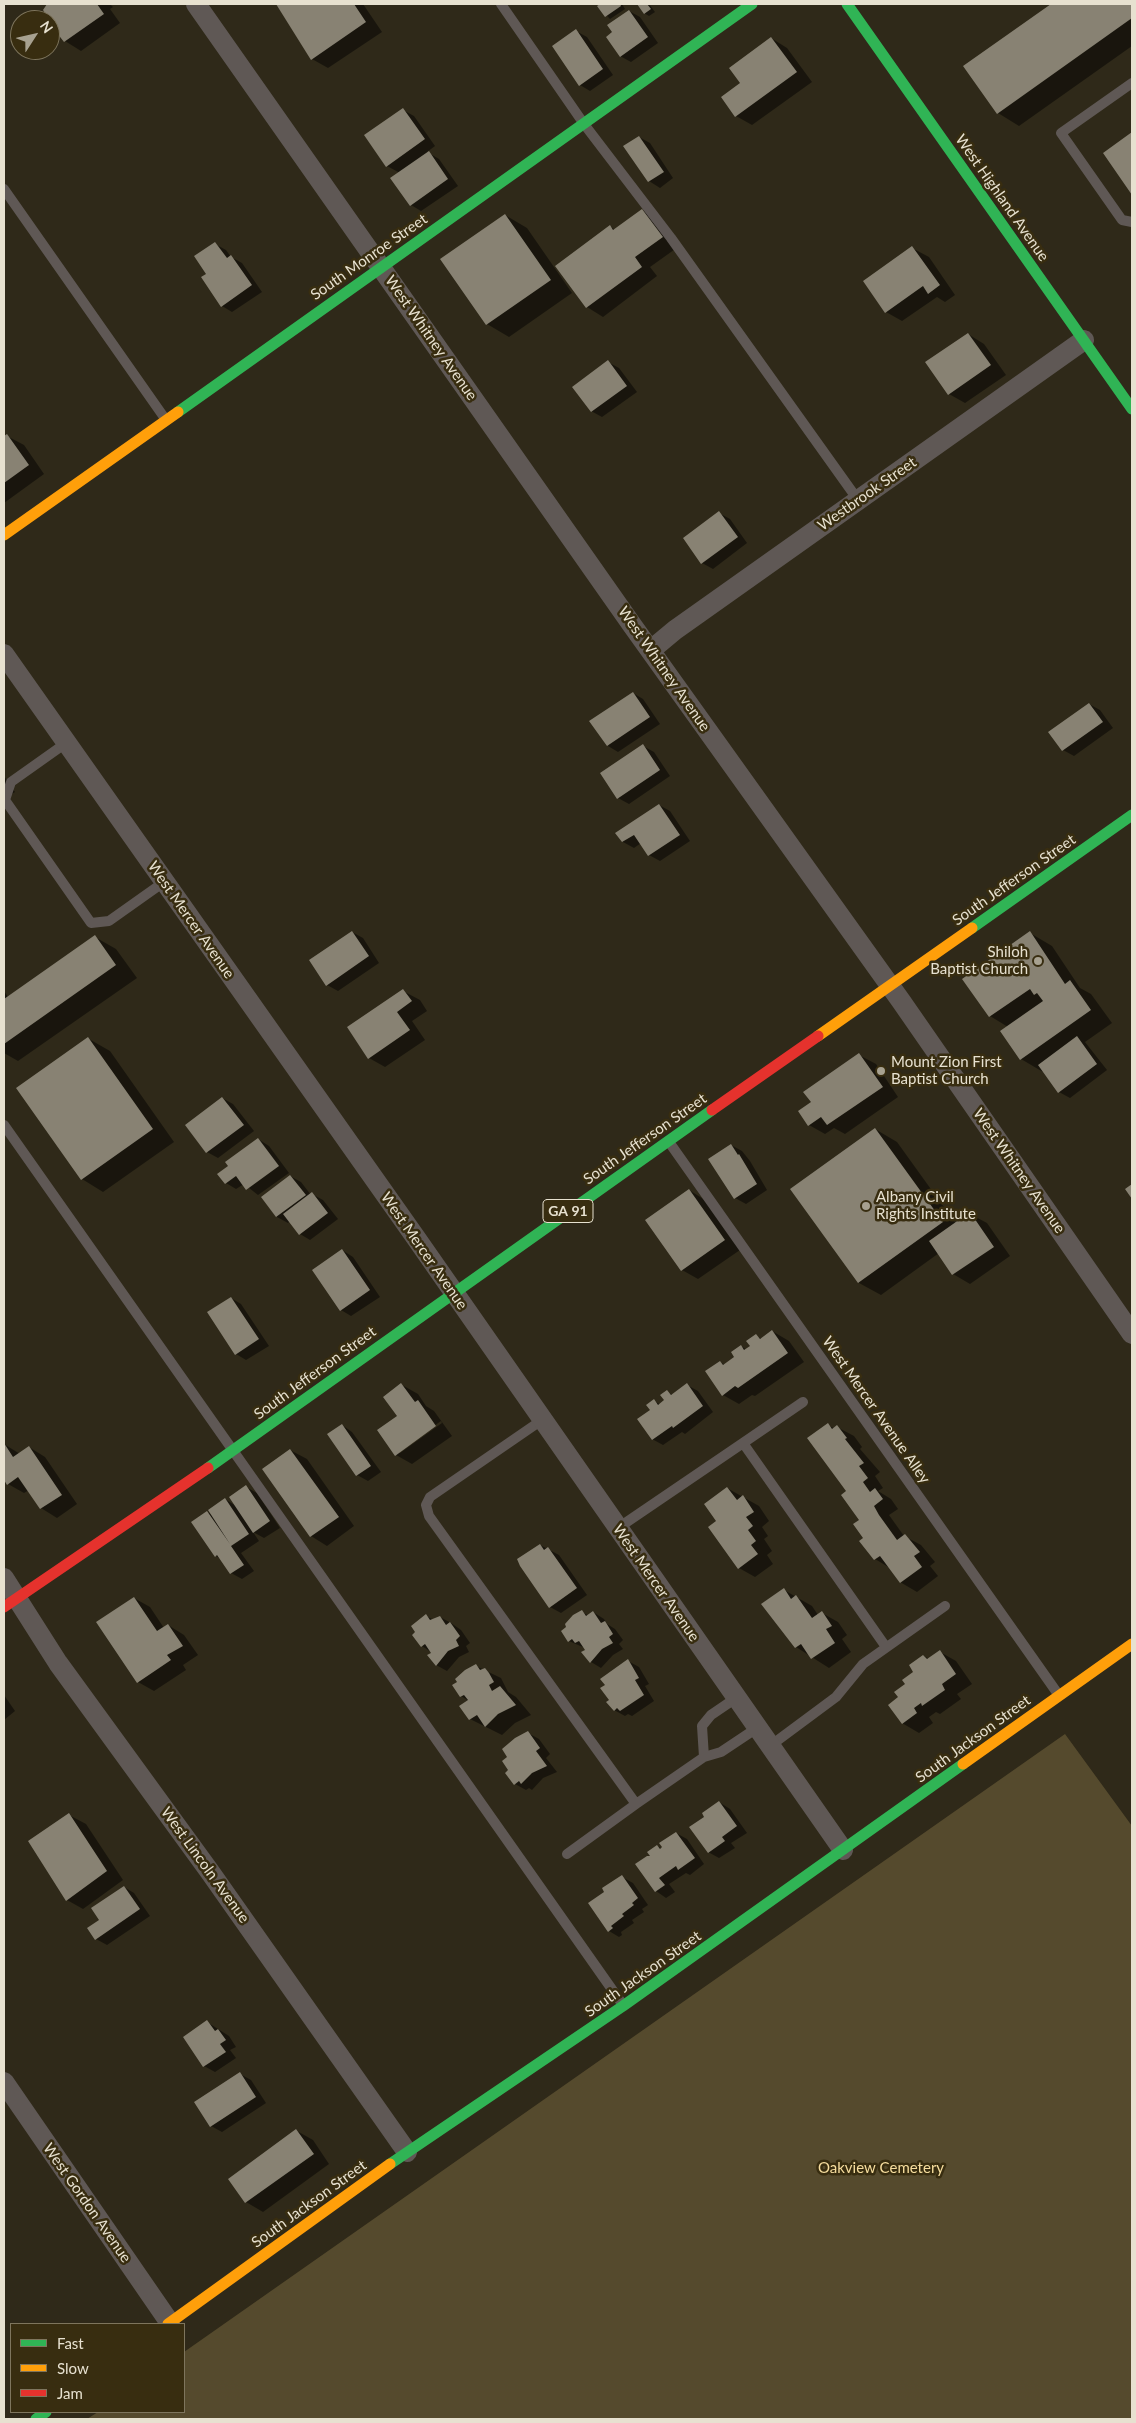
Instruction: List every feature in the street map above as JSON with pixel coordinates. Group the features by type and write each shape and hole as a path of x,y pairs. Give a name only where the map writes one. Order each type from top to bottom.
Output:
{"main road":[{"name":"South Monroe Street","path":"4,535 752,4"},
{"name":"West Highland Avenue","path":"847,4 1132,409"},
{"name":"South Jefferson Street","path":"11,1603 232,1451 453,1292 1132,816"},
{"name":"South Jackson Street","path":"170,2323 407,2152 623,2006 1132,1644"}],"street":[{"name":"West Whitney Avenue","path":"196,4 889,986 1132,1334"},
{"name":"Westbrook Street","path":"651,650 675,630 1084,340"},
{"name":"West Mercer Avenue","path":"4,654 843,1850"},
{"name":"West Lincoln Avenue","path":"4,1578 11,1603 58,1663 210,1872 407,2152"},
{"name":"West Gordon Avenue","path":"4,2082 168,2323"}],"lane":[{"path":"501,4 584,124 676,246 858,500"},
{"path":"1132,83 1061,133 1122,220 1132,222"},
{"path":"4,189 166,420"},
{"path":"1122,394 1132,388"},
{"path":"66,743 11,782 5,800 92,922 109,921 164,882"},
{"path":"4,1125 623,2006"},
{"name":"West Mercer Avenue Alley","path":"669,1141 1059,1696"},
{"path":"618,1528 803,1402"},
{"path":"542,1420 430,1498 426,1505 430,1516 636,1804"},
{"path":"743,1443 886,1648"},
{"path":"770,1746 836,1697 863,1664 945,1606"},
{"path":"704,1757 702,1726 711,1715 736,1698"},
{"path":"567,1854 704,1757 721,1752 757,1728"}],"green space":[{"name":"Oakview Cemetery","path":"1065,1734 1132,1826 1132,2419 87,2419 96,2413 185,2413 185,2351"}],"building":[{"path":"47,4 97,4 104,14 64,42 60,37 60,10 43,10"},
{"path":"276,4 354,4 366,22 311,60"},
{"path":"600,4 620,4 621,6 605,17 597,6"},
{"path":"637,4 647,4 651,9 644,14"},
{"path":"1051,4 1132,4 1132,18 997,114 963,66"},
{"path":"629,10 648,37 620,57 606,37 612,32 607,25"},
{"path":"576,29 603,69 579,86 552,46"},
{"path":"771,37 797,72 735,117 721,97 740,83 729,68"},
{"path":"403,108 425,139 386,167 364,135"},
{"path":"1132,132 1132,195 1103,153"},
{"path":"639,136 664,172 648,182 623,146"},
{"path":"429,151 448,179 410,206 390,178"},
{"path":"642,209 663,237 635,257 642,267 586,308 555,266 610,225 613,230"},
{"path":"505,214 551,280 486,325 440,259"},
{"path":"215,242 227,258 231,255 252,285 221,307 201,277 206,274 194,256"},
{"path":"912,246 940,285 928,294 923,286 885,313 863,281"},
{"path":"968,333 991,365 948,395 925,362"},
{"path":"608,360 627,386 591,412 572,387"},
{"path":"7,434 29,465 4,483 4,436"},
{"path":"719,511 738,537 701,564 683,538"},
{"path":"633,692 650,717 607,746 589,721"},
{"path":"1089,703 1103,722 1062,751 1048,732"},
{"path":"643,744 660,770 617,799 600,773"},
{"path":"659,804 680,835 648,856 634,835 622,842 615,833"},
{"path":"352,931 369,956 326,986 309,960"},
{"path":"1030,931 1065,984 1070,980 1091,1010 1020,1060 1000,1031 1043,1001 1037,993 1034,995 1030,989 989,1017 962,979"},
{"path":"95,935 116,965 4,1044 4,999"},
{"path":"403,989 412,1001 397,1012 410,1030 368,1059 347,1027"},
{"path":"1077,1036 1097,1064 1058,1093 1038,1065"},
{"path":"88,1037 153,1129 81,1180 16,1088"},
{"path":"859,1053 883,1087 827,1125 821,1117 808,1126 798,1111 811,1102 803,1092"},
{"path":"222,1097 244,1125 206,1153 185,1125"},
{"name":"Albany Civil Rights Institute","path":"875,1128 943,1222 858,1283 790,1189"},
{"path":"258,1138 279,1166 246,1190 236,1176 225,1184 217,1174 228,1166 225,1162"},
{"path":"731,1144 757,1184 734,1199 708,1159"},
{"path":"290,1175 306,1195 276,1217 261,1197"},
{"path":"1132,1184 1132,1199 1125,1189"},
{"path":"689,1189 725,1240 681,1271 645,1220"},
{"path":"312,1192 328,1213 299,1235 283,1214"},
{"path":"970,1212 994,1247 952,1275 929,1241"},
{"path":"342,1249 370,1290 340,1311 312,1270"},
{"path":"231,1297 259,1339 235,1355 207,1312"},
{"path":"772,1330 788,1353 738,1388 735,1386 722,1396 705,1371 720,1361 723,1365 734,1357 731,1352 741,1345 744,1350 750,1346 746,1341 756,1334 760,1339"},
{"path":"401,1383 415,1402 418,1400 436,1426 395,1456 377,1430 397,1416 383,1397"},
{"path":"687,1383 703,1406 673,1428 672,1426 652,1440 637,1419 650,1410 646,1405 654,1399 658,1405 664,1400 660,1395 667,1390 671,1395"},
{"path":"828,1423 832,1429 837,1425 847,1438 845,1439 864,1463 859,1466 868,1478 863,1482 870,1492 875,1488 883,1499 874,1506 879,1515 897,1540 905,1534 920,1552 914,1556 922,1567 900,1583 880,1556 874,1560 859,1541 863,1538 853,1524 859,1520 841,1495 846,1491 807,1438"},
{"path":"342,1424 371,1466 356,1476 327,1434"},
{"path":"4,1443 13,1457 29,1446 62,1495 40,1509 18,1477 7,1485 4,1480"},
{"path":"290,1449 339,1517 310,1537 262,1469"},
{"path":"246,1485 270,1521 253,1533 229,1497"},
{"path":"727,1487 737,1500 743,1495 754,1512 746,1517 753,1526 748,1530 756,1541 751,1545 758,1554 738,1569 708,1527 716,1521 704,1504"},
{"path":"225,1498 249,1534 231,1546 244,1565 230,1574 217,1555 215,1557 191,1522 207,1511 230,1544 208,1510"},
{"path":"540,1544 544,1550 548,1547 577,1588 549,1608 517,1559"},
{"path":"784,1588 791,1599 796,1595 812,1618 822,1611 832,1626 826,1629 835,1643 811,1659 801,1644 795,1648 761,1604"},
{"path":"134,1597 157,1631 168,1624 183,1646 167,1655 171,1660 137,1683 96,1622"},
{"path":"582,1610 586,1616 593,1611 601,1623 605,1621 613,1634 609,1637 613,1643 602,1649 590,1663 581,1652 585,1650 579,1641 575,1643 572,1639 568,1642 561,1631 566,1627 565,1624 573,1615"},
{"path":"426,1614 430,1620 440,1616 446,1625 450,1622 460,1636 456,1640 459,1646 448,1651 436,1666 427,1655 431,1653 425,1644 421,1647 412,1635 415,1632 411,1626"},
{"path":"940,1650 956,1674 942,1684 945,1690 922,1706 921,1703 914,1708 917,1713 902,1724 888,1705 898,1697 894,1692 905,1684 902,1680 913,1672 909,1665 923,1655 927,1659"},
{"path":"628,1659 639,1678 635,1680 644,1695 620,1711 617,1708 614,1711 606,1702 609,1700 600,1688 605,1685 600,1679"},
{"path":"476,1664 480,1670 485,1668 489,1673 494,1682 489,1685 492,1691 500,1686 516,1705 498,1714 485,1727 477,1715 469,1720 459,1706 468,1700 464,1695 460,1697 452,1685 457,1682 455,1679 465,1670"},
{"path":"528,1731 540,1748 536,1751 547,1766 532,1773 521,1784 519,1781 514,1785 505,1773 508,1770 502,1761 507,1757 502,1749 515,1738"},
{"path":"719,1801 737,1826 722,1837 725,1841 708,1853 689,1827 704,1817 702,1813"},
{"path":"69,1813 107,1871 66,1901 28,1841"},
{"path":"676,1832 695,1858 678,1870 676,1866 659,1878 665,1885 655,1892 635,1864 650,1856 647,1852 657,1845 660,1849 662,1847 659,1843"},
{"path":"622,1875 638,1898 632,1903 634,1905 622,1914 624,1916 611,1926 613,1928 608,1932 588,1903 604,1892 602,1888"},
{"path":"124,1886 140,1909 95,1940 87,1928 99,1920 91,1908"},
{"path":"207,2020 215,2031 218,2029 226,2040 220,2044 226,2052 203,2067 183,2037"},
{"path":"240,2072 256,2097 210,2127 194,2102"},
{"path":"296,2129 314,2154 245,2203 228,2179"}],"traffic: fast":[{"path":"178,412 752,4"},
{"path":"847,4 1132,409"},
{"path":"972,928 1132,815"},
{"path":"208,1468 712,1110"},
{"path":"390,2164 623,2006 963,1764"},
{"path":"36,2419 45,2413"}],"traffic: slow":[{"path":"4,535 178,412"},
{"path":"818,1036 972,928"},
{"path":"963,1764 1132,1644"},
{"path":"169,2323 390,2164"}],"traffic: jam":[{"path":"712,1110 818,1036"},
{"path":"4,1607 208,1468"}],"place":[{"name":"Shiloh Baptist Church","path":"1038,961"},
{"name":"Mount Zion First Baptist Church","path":"881,1071"},
{"name":"Albany Civil Rights Institute","path":"866,1206"}]}
